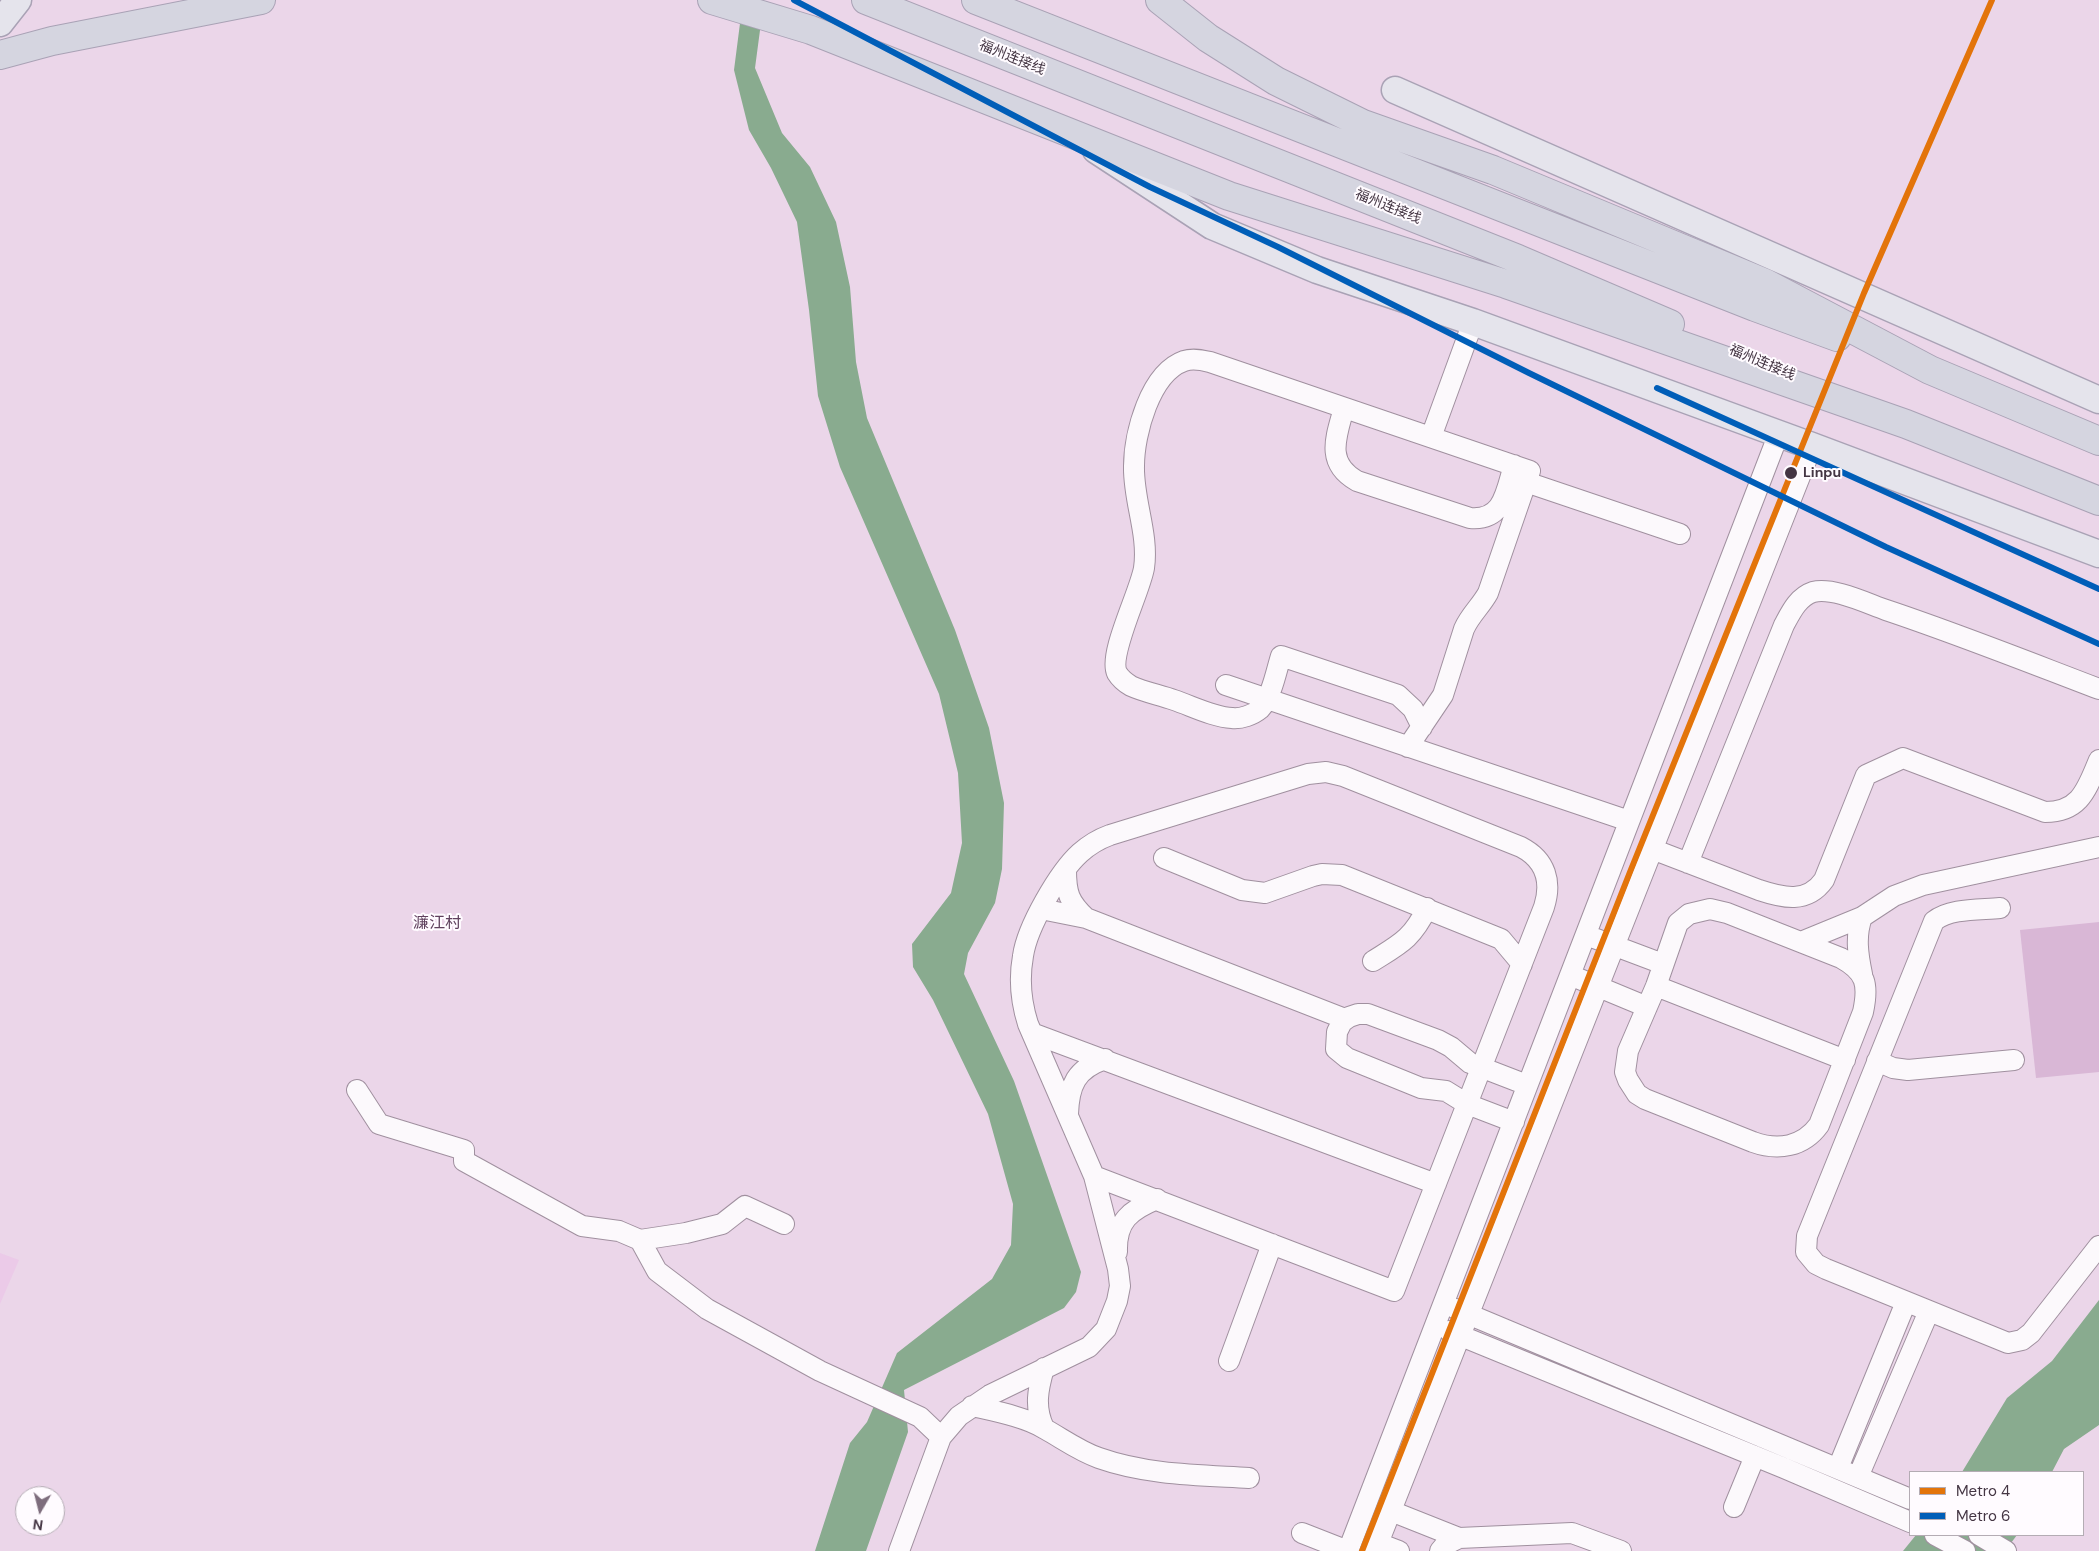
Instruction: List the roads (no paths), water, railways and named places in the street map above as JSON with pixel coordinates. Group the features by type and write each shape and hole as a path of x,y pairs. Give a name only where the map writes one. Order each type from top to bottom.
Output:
{"highway":[{"path":"0,55 52,41 261,0"},
{"path":"712,0 811,30 1229,196 1506,284 1906,424 2099,501"},
{"name":"福州连接线","path":"866,0 1518,259 1906,424"},
{"path":"976,0 1755,308 1930,370 2099,442"},
{"path":"1160,0 1208,38 1246,62 1276,80 1362,124 1493,170 1765,283 1930,370"}],"main road":[{"path":"1395,90 2099,400"},
{"path":"1075,136 1212,226 1317,270 1472,322 1812,446 2099,554"}],"street":[{"path":"1431,437 1472,322"},
{"path":"1408,746 1422,727 1443,695 1469,619 1488,593 1530,471 1210,362 1197,359 1184,361 1161,379 1149,398 1142,420 1134,465 1144,545 1144,567 1137,594 1116,653 1115,666 1117,673 1130,686 1231,718 1242,718 1260,709 1266,698 1281,656 1398,695 1413,709 1422,727"},
{"path":"1344,408 1334,450 1337,461 1343,470 1358,481 1470,518 1480,519 1490,516 1498,510 1504,499 1514,466"},
{"path":"1302,1533 1348,1551 1779,434"},
{"path":"1399,1551 1377,1547 1812,446"},
{"path":"1526,482 1680,534"},
{"path":"1688,863 1784,625 1793,609 1806,595 1824,591 1842,595 1938,627 2099,689"},
{"path":"1226,684 1629,821"},
{"path":"1652,849 1774,895 1795,898 1804,896 1819,887 1824,880 1866,775 1903,758 2045,812 2063,810 2080,800 2099,760"},
{"path":"1094,1176 1394,1291 1547,899 1547,882 1542,864 1530,852 1343,776 1326,772 1308,774 1110,835 1088,846 1066,870 1041,910 1026,942 1021,969 1023,1007 1032,1033 1094,1176 1118,1269"},
{"path":"1801,942 1862,917 1894,896 1923,885 2099,847"},
{"path":"1164,858 1242,890 1254,892 1274,891 1313,876 1332,874 1351,878 1501,939 1522,964"},
{"path":"1066,870 1070,899 1075,908 1086,918"},
{"path":"1373,962 1407,939 1417,927 1427,908"},
{"path":"2000,908 1953,913 1934,921 1807,1236 1806,1252 1816,1264 1826,1269 2008,1343 2022,1340 2031,1333 2099,1246"},
{"path":"1862,917 1857,942 1865,984 1866,1001 1819,1125 1814,1133 1801,1142 1778,1147 1764,1146 1654,1103 1637,1094 1625,1072 1626,1061 1656,986 1678,923 1689,914 1710,909 1727,913 1841,958 1857,967 1862,974"},
{"path":"1041,910 1086,918 1345,1019"},
{"path":"1501,939 1536,928"},
{"path":"1586,935 1663,964"},
{"path":"1570,975 1647,1007"},
{"path":"1656,986 1845,1060"},
{"path":"1514,1122 1467,1104 1446,1091 1421,1088 1347,1058 1336,1048 1337,1032 1345,1019 1358,1014 1378,1016 1446,1043 1470,1063 1528,1085"},
{"path":"1032,1033 1436,1184"},
{"path":"1068,1115 1070,1093 1080,1072 1086,1067 1105,1059"},
{"path":"1877,1061 1893,1068 1908,1070 2014,1060"},
{"path":"358,1090 379,1124 464,1150 464,1161 582,1226 619,1231 640,1240 686,1233 722,1224 746,1206 784,1224"},
{"path":"900,1551 941,1438 959,1416 972,1406 1008,1385 1089,1347 1100,1338 1113,1317 1120,1286 1117,1243 1122,1222 1136,1208 1157,1199"},
{"path":"640,1240 657,1271 707,1310 820,1371 920,1417 941,1438"},
{"path":"1229,1361 1272,1244"},
{"path":"1838,1468 1906,1302"},
{"path":"1444,1304 1909,1499"},
{"path":"1858,1477 1929,1311"},
{"path":"1435,1325 1755,1456 1909,1522"},
{"path":"1044,1368 1037,1404 1038,1416 1044,1428"},
{"path":"972,1406 998,1412 1044,1428 1077,1449 1118,1464 1162,1473 1249,1478"},
{"path":"1734,1508 1755,1456"},
{"path":"1391,1511 1459,1538"},
{"path":"1440,1551 1445,1545 1459,1538 1572,1533 1621,1551"},
{"path":"1938,1536 1965,1551"},
{"path":"1981,1536 2006,1551"}],"metro line":[{"name":"6","path":"794,0 1150,187 1278,247 1529,373 1886,547 2099,644"},
{"name":"4","path":"1362,1551 1630,872 1864,293 1992,0"},
{"name":"6","path":"1657,388 2099,589"}],"place":[{"name":"Linpu","path":"1791,473"}],"district":[{"name":"濂江村","path":"437,924"}]}
